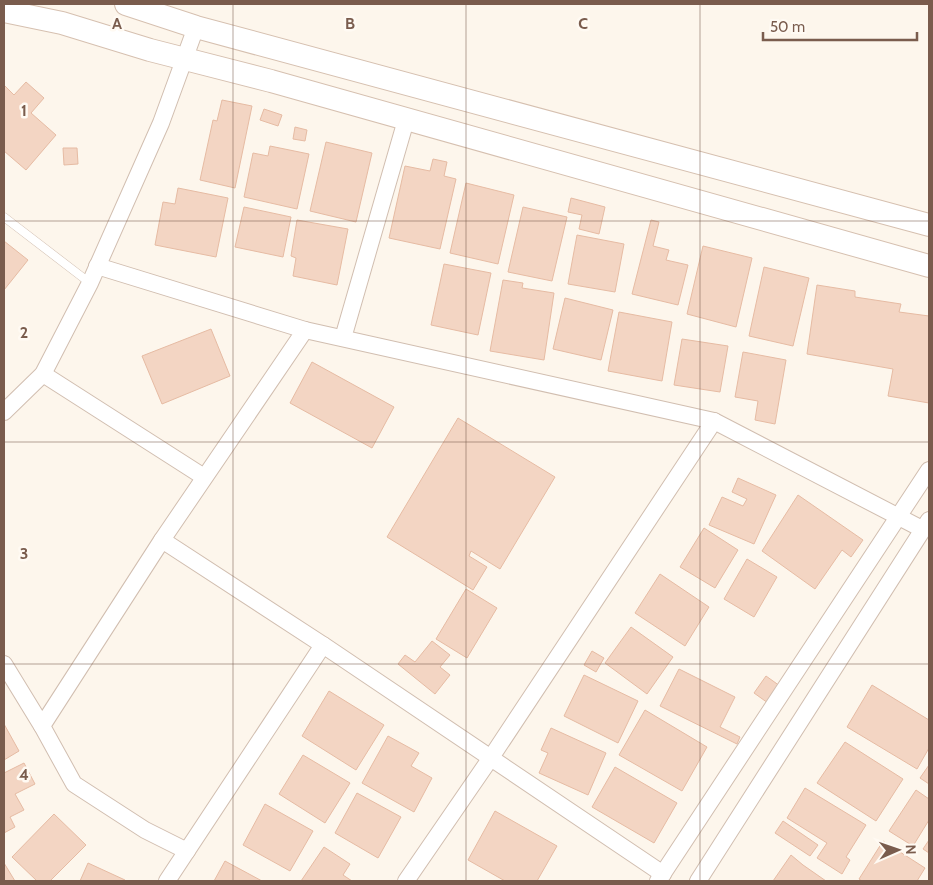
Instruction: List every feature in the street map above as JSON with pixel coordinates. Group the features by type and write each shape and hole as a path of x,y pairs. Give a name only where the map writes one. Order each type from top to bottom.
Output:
{"street":[{"path":"126,4 196,27 929,225"},
{"path":"7,9 929,266"},
{"path":"4,412 43,374 90,283 161,123 196,27"},
{"path":"343,338 406,120"},
{"path":"97,266 306,330 714,421 898,517 926,525 698,881"},
{"path":"42,726 204,477 306,330"},
{"path":"43,374 204,477"},
{"path":"406,881 490,759 714,421"},
{"path":"162,540 323,645 660,878 929,470"},
{"path":"167,881 323,645"},
{"path":"4,664 42,726 74,784 145,830 187,851"}],"lane":[{"path":"4,217 90,283"}],"building":[{"path":"26,82 44,98 31,113 56,135 26,170 4,151 4,85 14,95"},
{"path":"222,100 252,106 235,188 200,180 213,120 217,121"},
{"path":"264,109 282,115 278,126 260,120"},
{"path":"295,127 307,130 305,141 293,139"},
{"path":"326,142 372,153 356,222 310,211"},
{"path":"270,146 309,154 297,209 244,197 253,153 268,156"},
{"path":"63,148 77,148 78,164 64,165"},
{"path":"433,159 447,162 444,176 456,179 440,249 389,238 405,166 430,171"},
{"path":"466,183 514,195 498,264 450,253"},
{"path":"178,188 228,198 216,257 155,245 163,202 175,204"},
{"path":"571,198 605,207 599,234 579,229 582,215 568,212"},
{"path":"244,207 291,217 283,257 235,247"},
{"path":"523,207 567,217 552,281 508,272"},
{"path":"297,220 348,229 337,285 293,276 296,258 291,256"},
{"path":"651,220 659,222 653,246 669,250 666,260 688,265 678,305 632,294"},
{"path":"577,235 624,244 615,292 568,284"},
{"path":"4,241 28,260 4,290"},
{"path":"703,246 752,258 736,327 687,314"},
{"path":"444,264 491,273 478,335 431,325"},
{"path":"764,267 809,278 793,346 749,336"},
{"path":"503,280 523,283 522,288 554,293 544,360 490,351"},
{"path":"817,285 855,291 855,297 901,304 899,312 929,316 929,403 888,396 893,369 807,354"},
{"path":"565,298 613,310 601,360 553,349"},
{"path":"619,312 672,322 662,381 608,371"},
{"path":"211,329 230,376 162,404 142,356"},
{"path":"682,339 728,346 720,392 674,385"},
{"path":"743,352 786,360 775,424 755,420 758,401 735,397"},
{"path":"312,362 394,407 372,448 290,403"},
{"path":"458,418 555,477 500,569 471,551 469,556 487,567 473,590 387,537"},
{"path":"738,478 776,495 754,544 709,525 722,497 743,506 747,499 732,492"},
{"path":"798,495 863,540 851,557 842,550 815,589 762,551"},
{"path":"704,528 738,550 715,588 680,567"},
{"path":"747,559 777,577 754,617 724,599"},
{"path":"660,574 709,607 685,646 635,613"},
{"path":"466,589 497,608 467,658 436,639"},
{"path":"631,627 673,657 647,694 605,663"},
{"path":"432,641 450,655 440,667 450,675 435,694 398,664 405,655 415,662"},
{"path":"592,651 604,658 596,672 584,665"},
{"path":"679,669 735,697 720,727 740,737 737,744 660,706"},
{"path":"584,675 638,701 618,743 564,716"},
{"path":"766,676 780,686 768,703 754,693"},
{"path":"872,685 929,720 929,748 917,769 847,727"},
{"path":"329,691 384,725 356,770 302,736"},
{"path":"645,710 707,747 682,791 619,755"},
{"path":"4,724 19,751 4,760"},
{"path":"551,728 606,753 588,795 539,773 548,753 541,750"},
{"path":"388,736 419,753 411,766 432,778 414,812 362,783"},
{"path":"845,742 903,779 876,821 817,783"},
{"path":"303,755 350,783 325,823 279,794"},
{"path":"24,763 35,784 15,794 24,810 10,817 15,827 4,833 4,773"},
{"path":"929,765 929,784 920,778"},
{"path":"615,767 677,803 654,843 592,807"},
{"path":"805,788 866,825 846,857 850,860 842,874 817,858 827,843 787,818"},
{"path":"916,790 929,799 929,820 913,846 889,831"},
{"path":"357,793 401,817 378,858 335,833"},
{"path":"265,804 313,831 290,871 243,845"},
{"path":"495,811 557,846 537,881 505,881 468,860"},
{"path":"54,814 86,845 50,881 37,881 12,857"},
{"path":"783,821 818,845 810,856 775,833"},
{"path":"929,840 929,853 923,849"},
{"path":"883,841 925,868 917,881 862,881 859,879"},
{"path":"324,847 350,864 343,875 352,881 301,881"},
{"path":"791,855 803,865 826,881 773,881"},
{"path":"225,861 262,881 214,881"},
{"path":"4,863 15,881 4,881"},
{"path":"88,863 125,880 125,881 80,881"}]}
